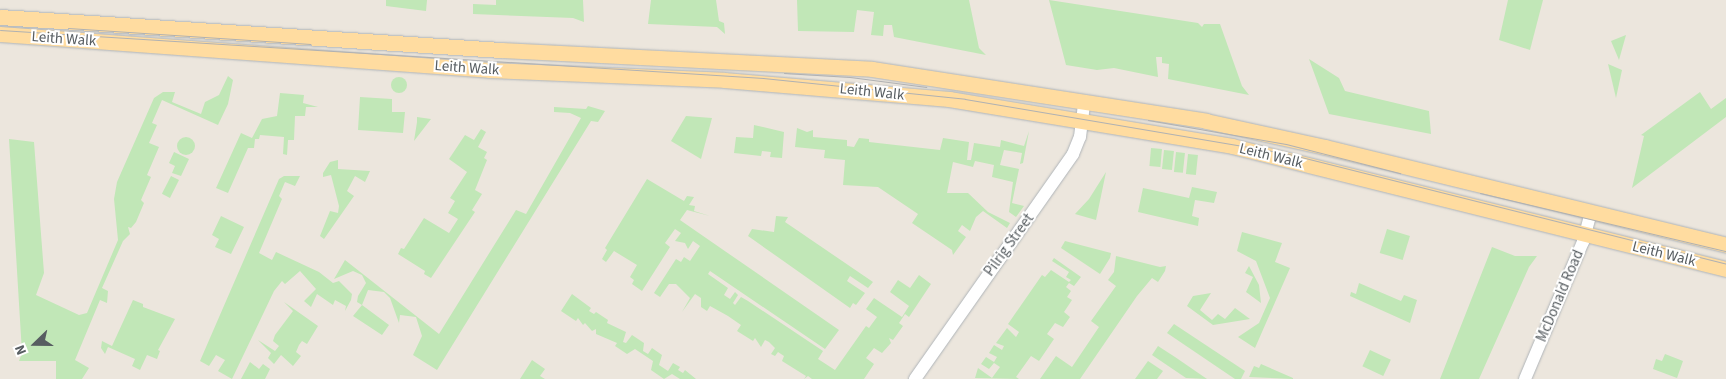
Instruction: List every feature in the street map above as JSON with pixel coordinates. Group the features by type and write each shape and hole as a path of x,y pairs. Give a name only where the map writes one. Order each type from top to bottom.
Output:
{"main road":[{"name":"Leith Walk","path":"0,16 501,50 872,70 1206,121 1308,143 1726,244"},
{"name":"Leith Walk","path":"0,34 489,70 852,89 949,99 1232,146 1726,269"}],"street":[{"name":"Pilrig Street","path":"915,379 1073,154 1082,121 1084,103"},
{"name":"McDonald Road","path":"1525,379 1585,234 1591,212"}],"green space":[{"path":"386,0 427,0 426,11 386,6"},
{"path":"496,0 583,0 584,22 573,18 473,14 473,4 496,5"},
{"path":"651,0 716,0 719,21 724,23 725,34 717,27 648,24"},
{"path":"797,0 969,0 979,48 986,55 894,37 892,25 884,25 883,36 871,35 874,12 857,10 854,32 798,31"},
{"path":"1049,0 1198,23 1202,27 1204,24 1220,24 1242,86 1249,95 1168,79 1169,64 1162,63 1162,57 1156,57 1158,77 1114,68 1097,70 1066,65"},
{"path":"1508,0 1543,0 1530,50 1499,40"},
{"path":"1626,35 1619,60 1611,41"},
{"path":"1309,59 1339,78 1345,91 1429,111 1431,134 1329,114"},
{"path":"1608,64 1622,70 1616,98"},
{"path":"228,76 233,80 228,104 218,125 162,100 152,123 157,125 149,143 159,147 147,175 151,177 141,200 144,203 136,222 131,228 128,227 130,234 123,241 102,288 108,291 107,303 100,300 75,360 89,368 82,379 56,379 56,361 19,361 22,353 9,139 34,142 44,273 36,295 79,315 87,313 118,240 114,199 117,182 154,98 163,92 175,92 172,102 201,114 205,102 219,95"},
{"path":"399,77 407,85 399,93 391,85"},
{"path":"1700,92 1711,109 1726,98 1726,117 1632,188 1644,136 1641,135"},
{"path":"280,93 304,95 303,103 318,107 306,107 305,116 295,116 294,140 288,140 287,155 283,154 284,137 260,135 259,139 255,139 254,148 248,148 228,193 216,188 241,133 252,138 262,119 277,116"},
{"path":"360,97 392,99 392,112 405,112 403,133 358,130"},
{"path":"588,106 605,111 598,122 591,121 437,370 413,355 422,336 416,317 400,315 399,323 390,298 384,292 368,290 362,305 357,302 358,296 366,283 362,275 353,271 334,279 345,260 439,334 516,210 526,214 581,118 570,113 554,112 554,107 586,109"},
{"path":"686,116 712,118 701,159 671,141"},
{"path":"417,117 431,119 414,141 417,122"},
{"path":"754,125 784,132 782,158 770,157 771,152 762,151 761,156 734,153 736,137 753,138"},
{"path":"797,128 807,132 813,130 813,137 847,140 847,146 854,147 859,138 869,139 869,142 940,150 943,138 969,142 967,160 971,160 974,143 1000,147 1001,140 1024,146 1029,131 1023,163 1020,164 1022,153 1004,150 1000,165 1019,169 1012,203 1024,206 1016,217 1009,212 1013,182 992,177 994,165 975,161 973,167 953,162 947,193 968,193 988,212 1010,223 1007,228 983,211 976,217 970,231 962,225 958,231 966,237 953,255 952,250 912,223 918,214 878,187 843,185 845,160 824,158 825,150 795,147"},
{"path":"481,129 486,132 478,147 487,152 484,158 487,160 475,190 482,194 472,210 475,212 431,278 424,274 425,271 398,254 401,248 404,249 424,218 449,233 458,219 448,213 455,201 450,198 467,172 449,159 465,135 474,140"},
{"path":"186,137 192,140 195,146 192,152 186,155 180,152 177,146 180,140"},
{"path":"1151,148 1162,149 1160,167 1149,166"},
{"path":"1164,150 1174,151 1172,170 1162,169"},
{"path":"174,152 189,159 181,176 172,173 175,166 169,163"},
{"path":"1176,152 1185,153 1183,173 1174,172"},
{"path":"1188,154 1198,155 1196,175 1186,174"},
{"path":"338,160 338,169 370,171 365,182 355,176 347,191 354,196 324,239 320,236 330,211 338,213 339,206 331,175 323,177 323,173 330,162"},
{"path":"1106,172 1096,220 1075,214 1089,199"},
{"path":"171,176 179,180 170,198 162,194"},
{"path":"284,176 300,176 295,186 285,182 279,196 282,199 259,253 272,260 276,252 319,272 333,283 339,281 352,294 351,300 345,311 346,306 335,300 333,305 317,294 311,307 304,301 316,289 300,271 285,284 282,281 274,291 232,379 218,371 225,360 216,355 209,366 200,361 279,179"},
{"path":"647,179 684,201 687,196 694,197 689,205 695,206 694,211 710,216 687,210 680,220 839,330 825,349 710,271 708,274 728,288 724,295 730,299 735,292 738,295 733,303 735,305 741,297 748,301 823,351 818,359 835,370 866,326 869,328 877,317 866,309 874,298 902,317 909,306 890,292 898,280 910,288 919,275 931,284 909,317 905,314 899,323 903,326 893,340 889,338 891,343 882,353 874,348 866,358 874,364 864,379 812,379 808,376 804,379 806,376 782,361 784,356 778,352 775,356 771,354 775,348 769,342 765,340 761,347 755,338 753,341 737,331 741,325 728,316 710,306 707,311 701,307 701,298 695,294 682,312 690,298 676,284 669,284 660,297 654,293 676,259 681,262 684,257 690,261 700,246 693,241 688,249 685,243 675,241 681,233 675,229 665,243 670,247 642,291 632,284 634,280 630,277 637,265 614,251 606,262 602,259 607,250 605,248"},
{"path":"1192,187 1217,192 1214,203 1195,200 1192,216 1199,218 1198,226 1138,212 1143,188 1189,198"},
{"path":"221,216 244,227 231,254 215,247 219,239 212,235"},
{"path":"776,216 788,217 785,222 873,282 868,288 850,276 847,281 865,293 856,305 853,303 850,308 748,236 752,229 774,232"},
{"path":"1387,229 1410,236 1403,260 1380,253"},
{"path":"1242,232 1282,243 1275,262 1290,268 1255,348 1238,337 1259,323 1270,298 1256,261 1237,251"},
{"path":"1065,241 1111,253 1100,274 1061,248"},
{"path":"1492,247 1515,256 1537,256 1529,267 1479,379 1440,379"},
{"path":"1116,256 1160,267 1166,266 1165,271 1158,282 1152,278 1137,296 1080,379 1040,379 1056,356 1072,367 1099,327 1091,321 1116,286 1108,280 1114,272"},
{"path":"1054,258 1081,277 1074,286 1069,283 1066,287 1071,291 1067,297 1072,300 1064,312 1070,317 1063,327 1055,323 1047,334 1054,339 1039,361 1031,356 1016,377 1019,379 975,378 978,368 992,378 1000,367 994,363 989,369 981,364 986,357 994,362 997,357 989,353 994,345 1002,350 1004,346 996,343 1007,328 1016,337 1019,332 1008,324 1042,275 1045,277 1051,270 1069,282 1071,280 1066,277 1069,272 1052,261"},
{"path":"1249,266 1259,285 1261,303 1246,292 1253,277 1245,273"},
{"path":"1359,283 1401,301 1404,295 1417,300 1410,323 1350,296 1351,292 1356,294"},
{"path":"1211,293 1200,310 1212,320 1218,314 1225,319 1235,308 1250,319 1213,325 1187,306 1193,296"},
{"path":"572,294 591,308 589,311 594,314 596,312 608,320 607,323 626,332 623,342 626,343 632,335 644,343 643,351 648,354 652,348 662,355 659,365 668,371 673,363 680,367 678,370 683,373 685,370 696,379 680,379 672,374 664,379 651,370 653,361 635,349 627,354 615,346 617,343 596,334 596,329 592,331 585,323 583,325 578,318 576,321 561,311"},
{"path":"133,300 143,304 143,307 175,319 158,350 160,351 157,359 147,355 140,370 132,366 135,359 108,347 105,354 101,348 102,341 112,346"},
{"path":"284,302 318,326 307,344 302,341 299,345 296,352 301,356 293,366 281,355 274,364 268,358 271,353 258,340 275,351 279,346 273,341 275,335 293,311"},
{"path":"362,305 389,325 382,335 353,316"},
{"path":"1174,324 1245,371 1241,379 1235,379 1167,333"},
{"path":"1158,346 1207,379 1186,378 1152,355"},
{"path":"1370,350 1391,360 1383,376 1362,366"},
{"path":"1665,354 1683,361 1677,378 1653,369 1656,359 1662,361"},
{"path":"532,360 545,369 540,376 545,379 520,379"},
{"path":"1148,361 1163,371 1157,379 1135,379"},
{"path":"250,362 259,369 263,364 270,369 265,379 241,379"},
{"path":"1261,364 1293,379 1249,377 1254,366 1259,368"}],"tram line":[{"path":"68,28 310,44"},
{"path":"0,30 763,78 965,99 1285,153 1726,264"},
{"path":"784,73 850,77 926,87"},
{"path":"1148,120 1286,144 1400,173"},
{"path":"1480,193 1726,251"}]}
